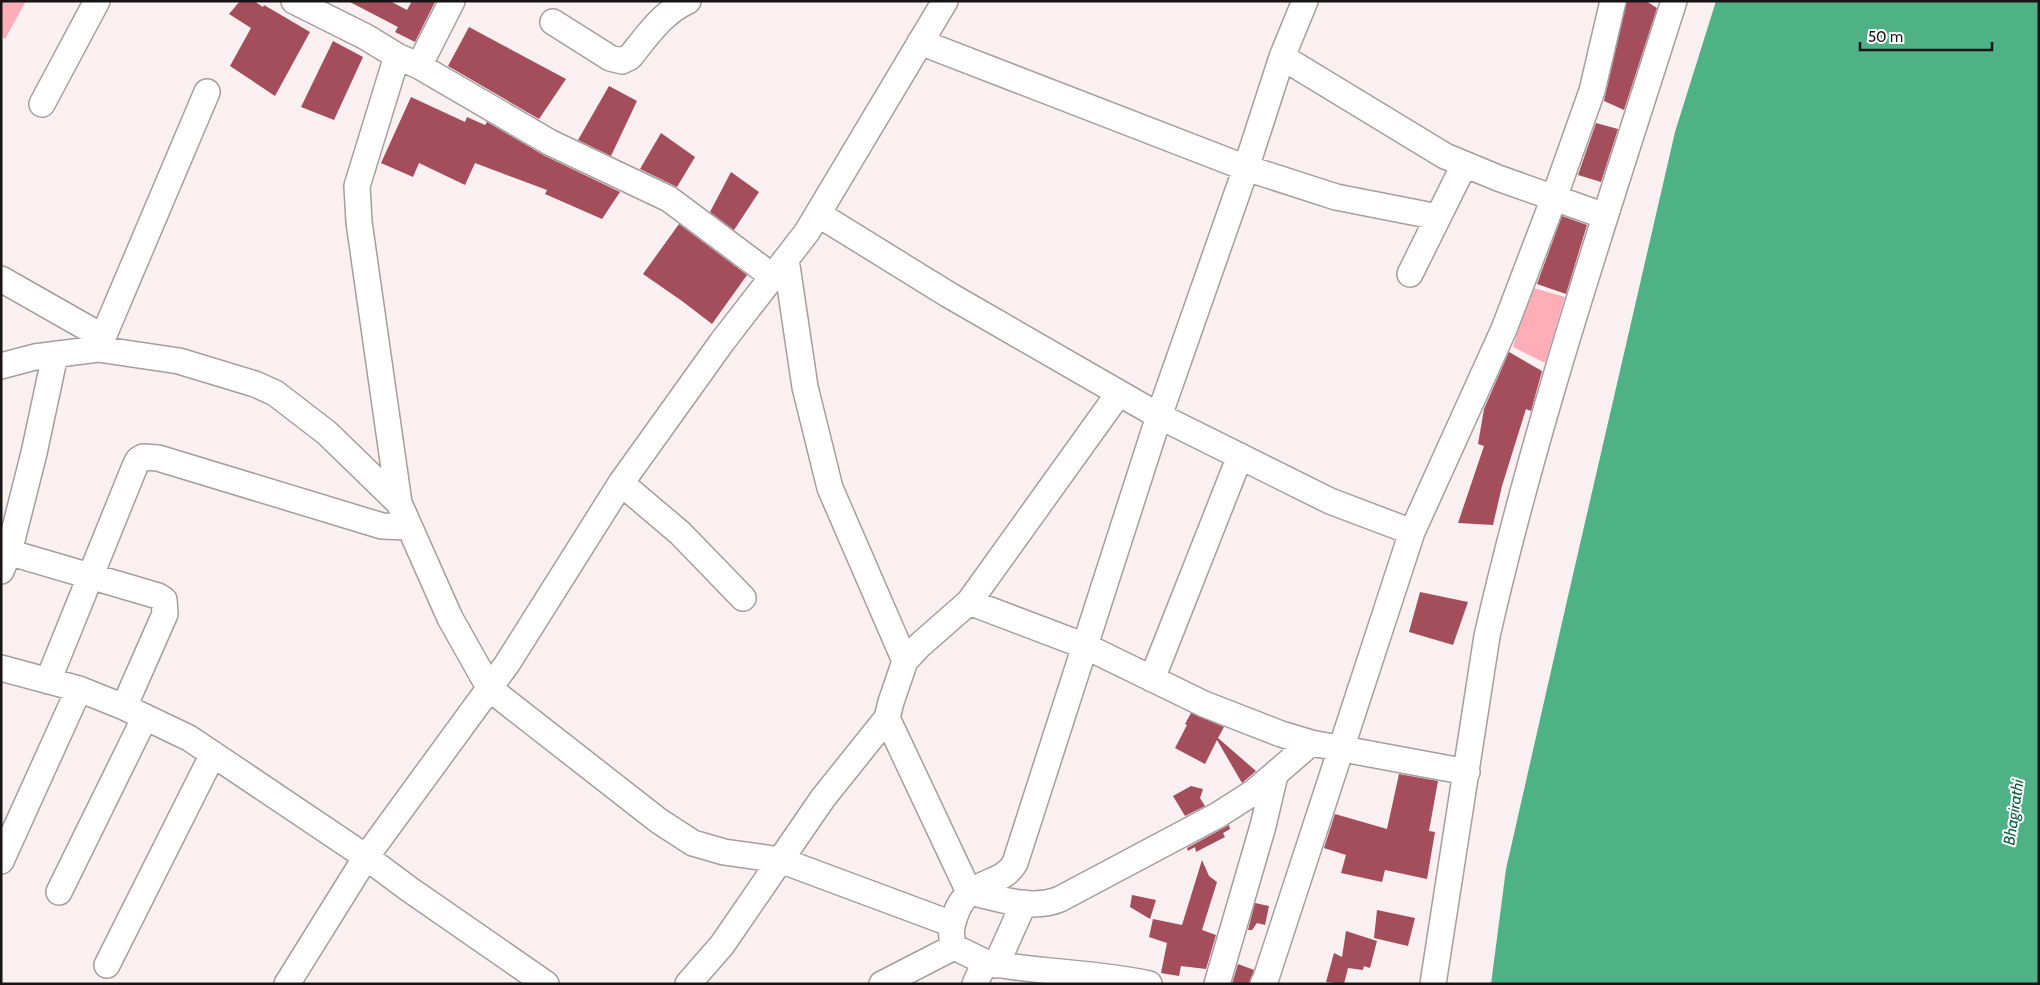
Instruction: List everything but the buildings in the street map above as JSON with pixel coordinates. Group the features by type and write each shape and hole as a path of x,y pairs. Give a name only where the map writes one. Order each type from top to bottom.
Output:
{"street":[{"path":"42,104 98,1"},
{"path":"294,1 338,11 366,37 397,56 419,66 551,143 670,199 779,268 805,387 830,488 905,661"},
{"path":"419,66 452,1"},
{"path":"553,22 610,58 622,61 630,57 662,18 676,6 688,1"},
{"path":"882,984 953,936 957,910 969,892 1010,870 1014,863 1159,416 1246,168 1282,57 1304,1"},
{"path":"1262,984 1266,978 1340,747 1412,532 1504,329 1554,198 1592,91 1613,1"},
{"path":"1433,984 1487,636 1498,585 1574,312 1674,1"},
{"path":"287,984 366,856 490,689 621,483 722,342 807,232 920,42 939,3"},
{"path":"920,42 1246,168 1336,197 1438,217"},
{"path":"397,56 357,186 359,222 399,503 450,618 490,689 659,822 693,842 724,852 780,860 953,936 985,970 1123,978 1149,984"},
{"path":"1282,57 1418,140 1464,165 1605,216"},
{"path":"100,343 207,92"},
{"path":"1410,274 1464,165"},
{"path":"818,214 949,295 1159,416 1330,501 1412,532"},
{"path":"1,278 100,343 179,361 255,384 275,393 327,432 399,503"},
{"path":"1,366 35,357 55,355 100,343"},
{"path":"55,355 34,453 4,558 92,577 158,596 164,600 166,605 165,614 134,712 59,892"},
{"path":"688,984 722,945 823,798 887,718 905,661 920,644 969,602 1119,393"},
{"path":"48,681 92,577 134,466 138,460 148,456 382,526 409,528"},
{"path":"1152,678 1240,456"},
{"path":"621,483 680,533 743,598"},
{"path":"969,602 1085,646 1204,704 1282,734 1310,743 1340,747 1467,772"},
{"path":"1,668 79,689 189,738 366,856 409,889 546,984"},
{"path":"1,862 79,689"},
{"path":"887,718 969,892"},
{"path":"969,892 1024,903 1049,903 1060,899 1218,815 1254,792 1310,743"},
{"path":"107,965 212,754"},
{"path":"1217,984 1275,775"},
{"path":"985,970 1024,903"}],"shaded area":[{"path":"1,1 26,1 5,39 1,36"},
{"path":"1530,287 1565,297 1545,363 1513,347"}],"water":[{"name":"Bhagirathi","path":"1716,1 2039,1 2039,984 1491,984 1506,869 1566,605 1675,132"}]}
